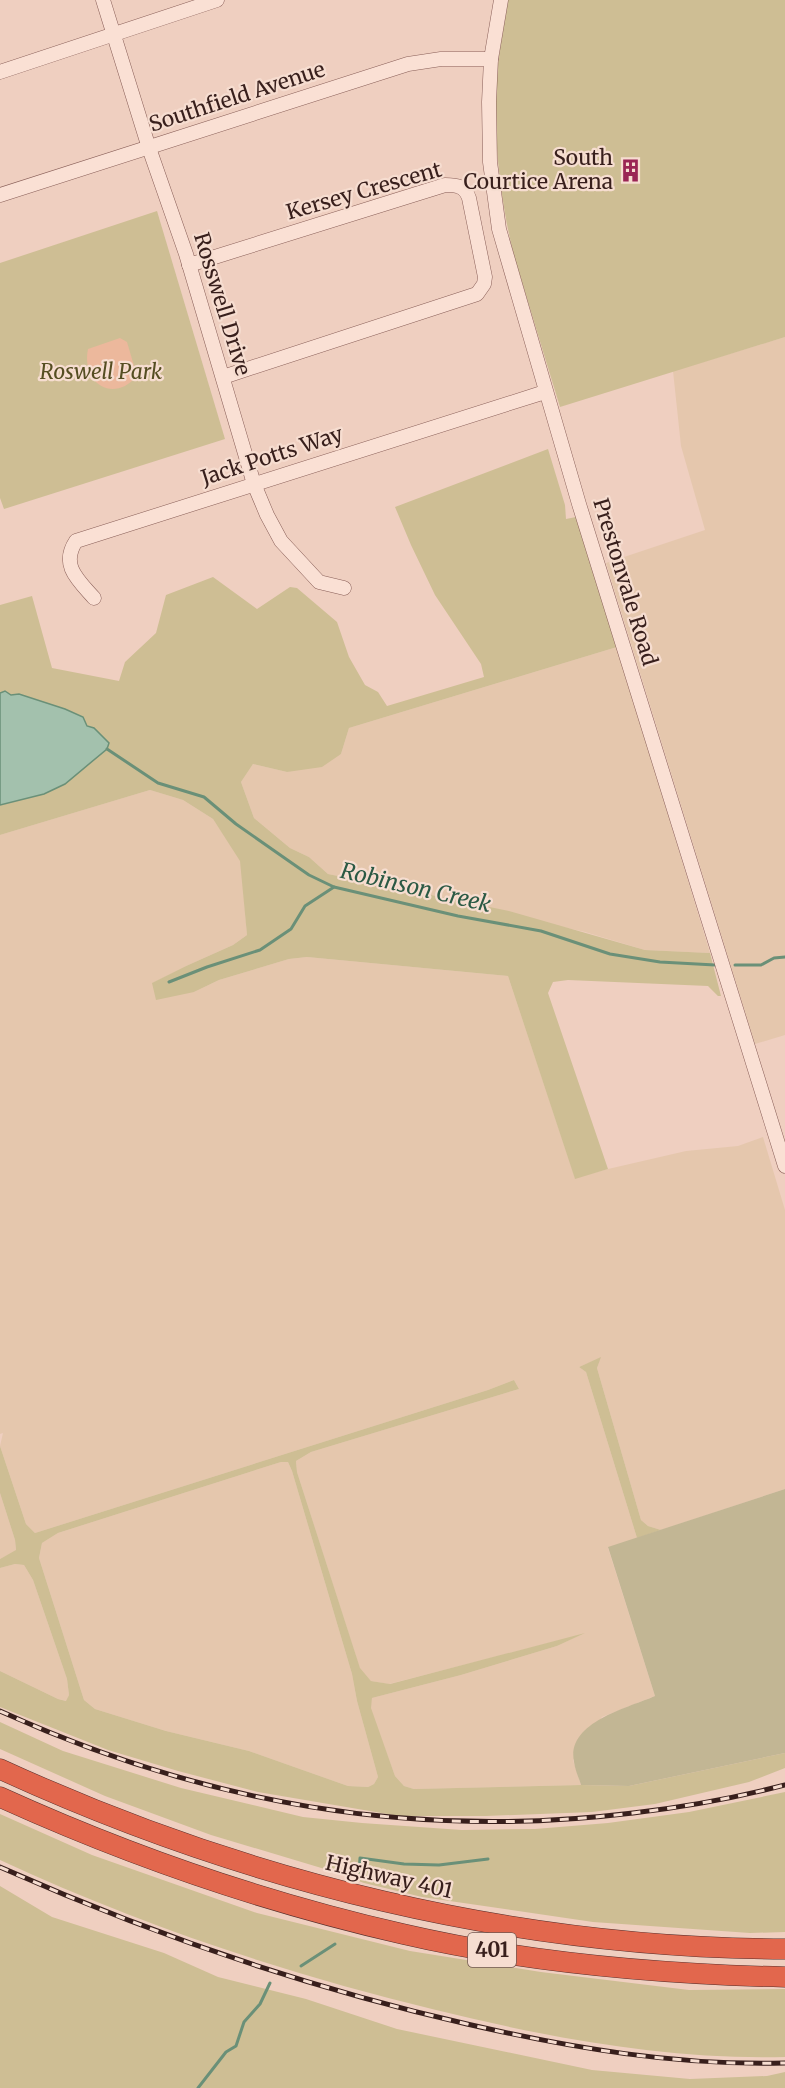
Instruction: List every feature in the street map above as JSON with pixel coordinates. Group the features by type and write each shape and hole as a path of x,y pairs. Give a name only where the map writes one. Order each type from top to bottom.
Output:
{"highway":[{"name":"Highway 401","path":"0,1769 144,1830 237,1862 316,1885 422,1911 505,1926 635,1942 693,1947 785,1949"},
{"name":"401","path":"0,1797 134,1854 206,1880 313,1912 404,1935 547,1959 644,1971 785,1977"}],"street":[{"name":"Rosswell Drive","path":"103,0 149,148 189,265 254,484 281,541 319,582 344,588"},
{"path":"0,72 217,0"},
{"name":"Prestonvale Road","path":"501,0 491,59 489,129 494,199 499,229 545,392 785,1166"},
{"name":"Southfield Avenue","path":"0,195 408,64 441,59 491,59"},
{"name":"Kersey Crescent","path":"189,265 446,185 462,187 469,198 484,277 484,284 477,294 223,377"},
{"name":"Jack Potts Way","path":"94,598 75,577 70,564 70,551 76,541 545,392"}],"shaded area":[{"path":"785,337 785,1035 755,1044 606,563 705,530 681,446 673,371"},
{"path":"617,647 710,953 645,950 585,932 328,874 309,857 290,848 254,818 241,782 253,764 287,772 341,754 349,728"},
{"path":"5,691 11,695 19,694 65,709 83,717 87,726 94,728 109,743 107,749 65,784 44,794 0,805 0,693"},
{"path":"150,790 183,800 213,819 241,861 247,935 233,945 153,983 194,992 219,980 289,959 307,957 508,976 575,1178 686,1151 738,1146 763,1137 785,1210 785,1489 661,1530 648,1526 641,1520 597,1368 600,1358 579,1367 586,1372 637,1538 608,1548 655,1696 602,1717 573,1760 581,1785 414,1789 404,1786 395,1776 370,1708 372,1698 461,1675 557,1646 580,1635 389,1684 371,1681 360,1669 297,1472 296,1461 311,1452 519,1389 514,1380 35,1533 26,1524 0,1446 3,1433 0,1434 0,835"},
{"path":"281,1462 288,1462 292,1471 352,1674 378,1777 374,1784 368,1787 348,1786 249,1751 166,1731 95,1709 84,1700 39,1558 42,1543 58,1533"},
{"path":"785,1489 785,1753 629,1786 581,1785 574,1762 574,1748 579,1736 601,1718 655,1696 608,1547"},
{"path":"0,1493 15,1540 16,1551 0,1559"},
{"path":"15,1564 24,1565 33,1580 67,1679 69,1695 67,1701 58,1699 0,1671 0,1568"}],"green space":[{"path":"508,0 785,0 785,337 560,407 514,256 499,175 496,91"},
{"name":"Roswell Park","path":"157,211 225,439 4,509 0,498 0,263"},
{"path":"548,449 565,505 566,519 576,517 617,647 349,728 341,754 322,767 287,772 253,764 241,782 254,818 290,848 309,857 328,874 509,911 645,950 710,953 721,996 718,996 708,986 568,980 553,982 548,993 608,1169 575,1179 508,976 307,957 289,959 219,980 194,992 156,1000 152,983 233,945 247,935 240,861 213,819 183,800 150,790 0,835 0,605 32,596 52,668 119,681 125,662 156,633 166,595 213,577 257,609 290,587 297,588 337,622 349,657 365,685 378,692 387,706 484,677 481,664 435,595 395,507"},
{"path":"601,1357 597,1368 641,1520 648,1526 661,1530 637,1538 586,1372 579,1367"},
{"path":"514,1380 519,1389 311,1452 296,1461 297,1472 360,1668 371,1681 390,1684 585,1633 557,1646 461,1675 372,1698 371,1708 395,1776 404,1786 414,1789 629,1786 785,1753 785,1768 749,1782 655,1804 592,1812 486,1816 399,1816 258,1792 178,1771 108,1750 0,1707 0,1671 58,1699 66,1701 69,1695 67,1679 33,1580 24,1565 15,1564 0,1568 0,1559 16,1550 0,1493 0,1446 26,1524 35,1533","holes":["281,1462 288,1462 352,1674 378,1777 374,1784 368,1787 348,1786 249,1751 166,1731 95,1709 84,1700 39,1558 42,1543 58,1533"]},
{"path":"0,1722 63,1751 181,1788 303,1817 362,1823 462,1830 535,1829 608,1823 689,1812 785,1792 785,1932 750,1933 593,1922 422,1897 364,1883 211,1835 105,1796 0,1749"},
{"path":"0,1814 92,1855 257,1913 410,1951 541,1972 689,1990 785,1989 785,2057 697,2055 565,2038 380,1996 269,1964 160,1927 0,1860"},
{"path":"0,1886 52,1917 164,1953 218,1977 306,1999 397,2029 592,2070 690,2079 767,2076 785,2072 785,2088 0,2088"}],"sand":[{"path":"120,338 127,342 137,376 128,384 109,389 101,386 89,372 88,349"}],"waterway":[{"name":"Robinson Creek","path":"107,749 158,783 204,797 236,824 309,875 334,887 458,916 541,931 610,954 660,962 715,965"},
{"path":"169,982 260,950 291,929 305,906 334,887"},
{"name":"Robinson Creek","path":"735,965 761,965 774,958 785,957"},
{"path":"359,1872 360,1858 404,1864 439,1865 488,1859"},
{"path":"301,1966 335,1944"},
{"path":"198,2088 226,2052 236,2046 244,2022 260,2004 270,1983"}],"railway":[{"path":"0,1711 76,1743 153,1770 231,1791 309,1807 389,1817 469,1821 550,1820 671,1808 785,1785"},
{"path":"0,1867 114,1915 230,1957 347,1993 467,2024 546,2041 625,2054 705,2062 785,2063"}],"place":[{"name":"South Courtice Arena","path":"631,170"}]}
